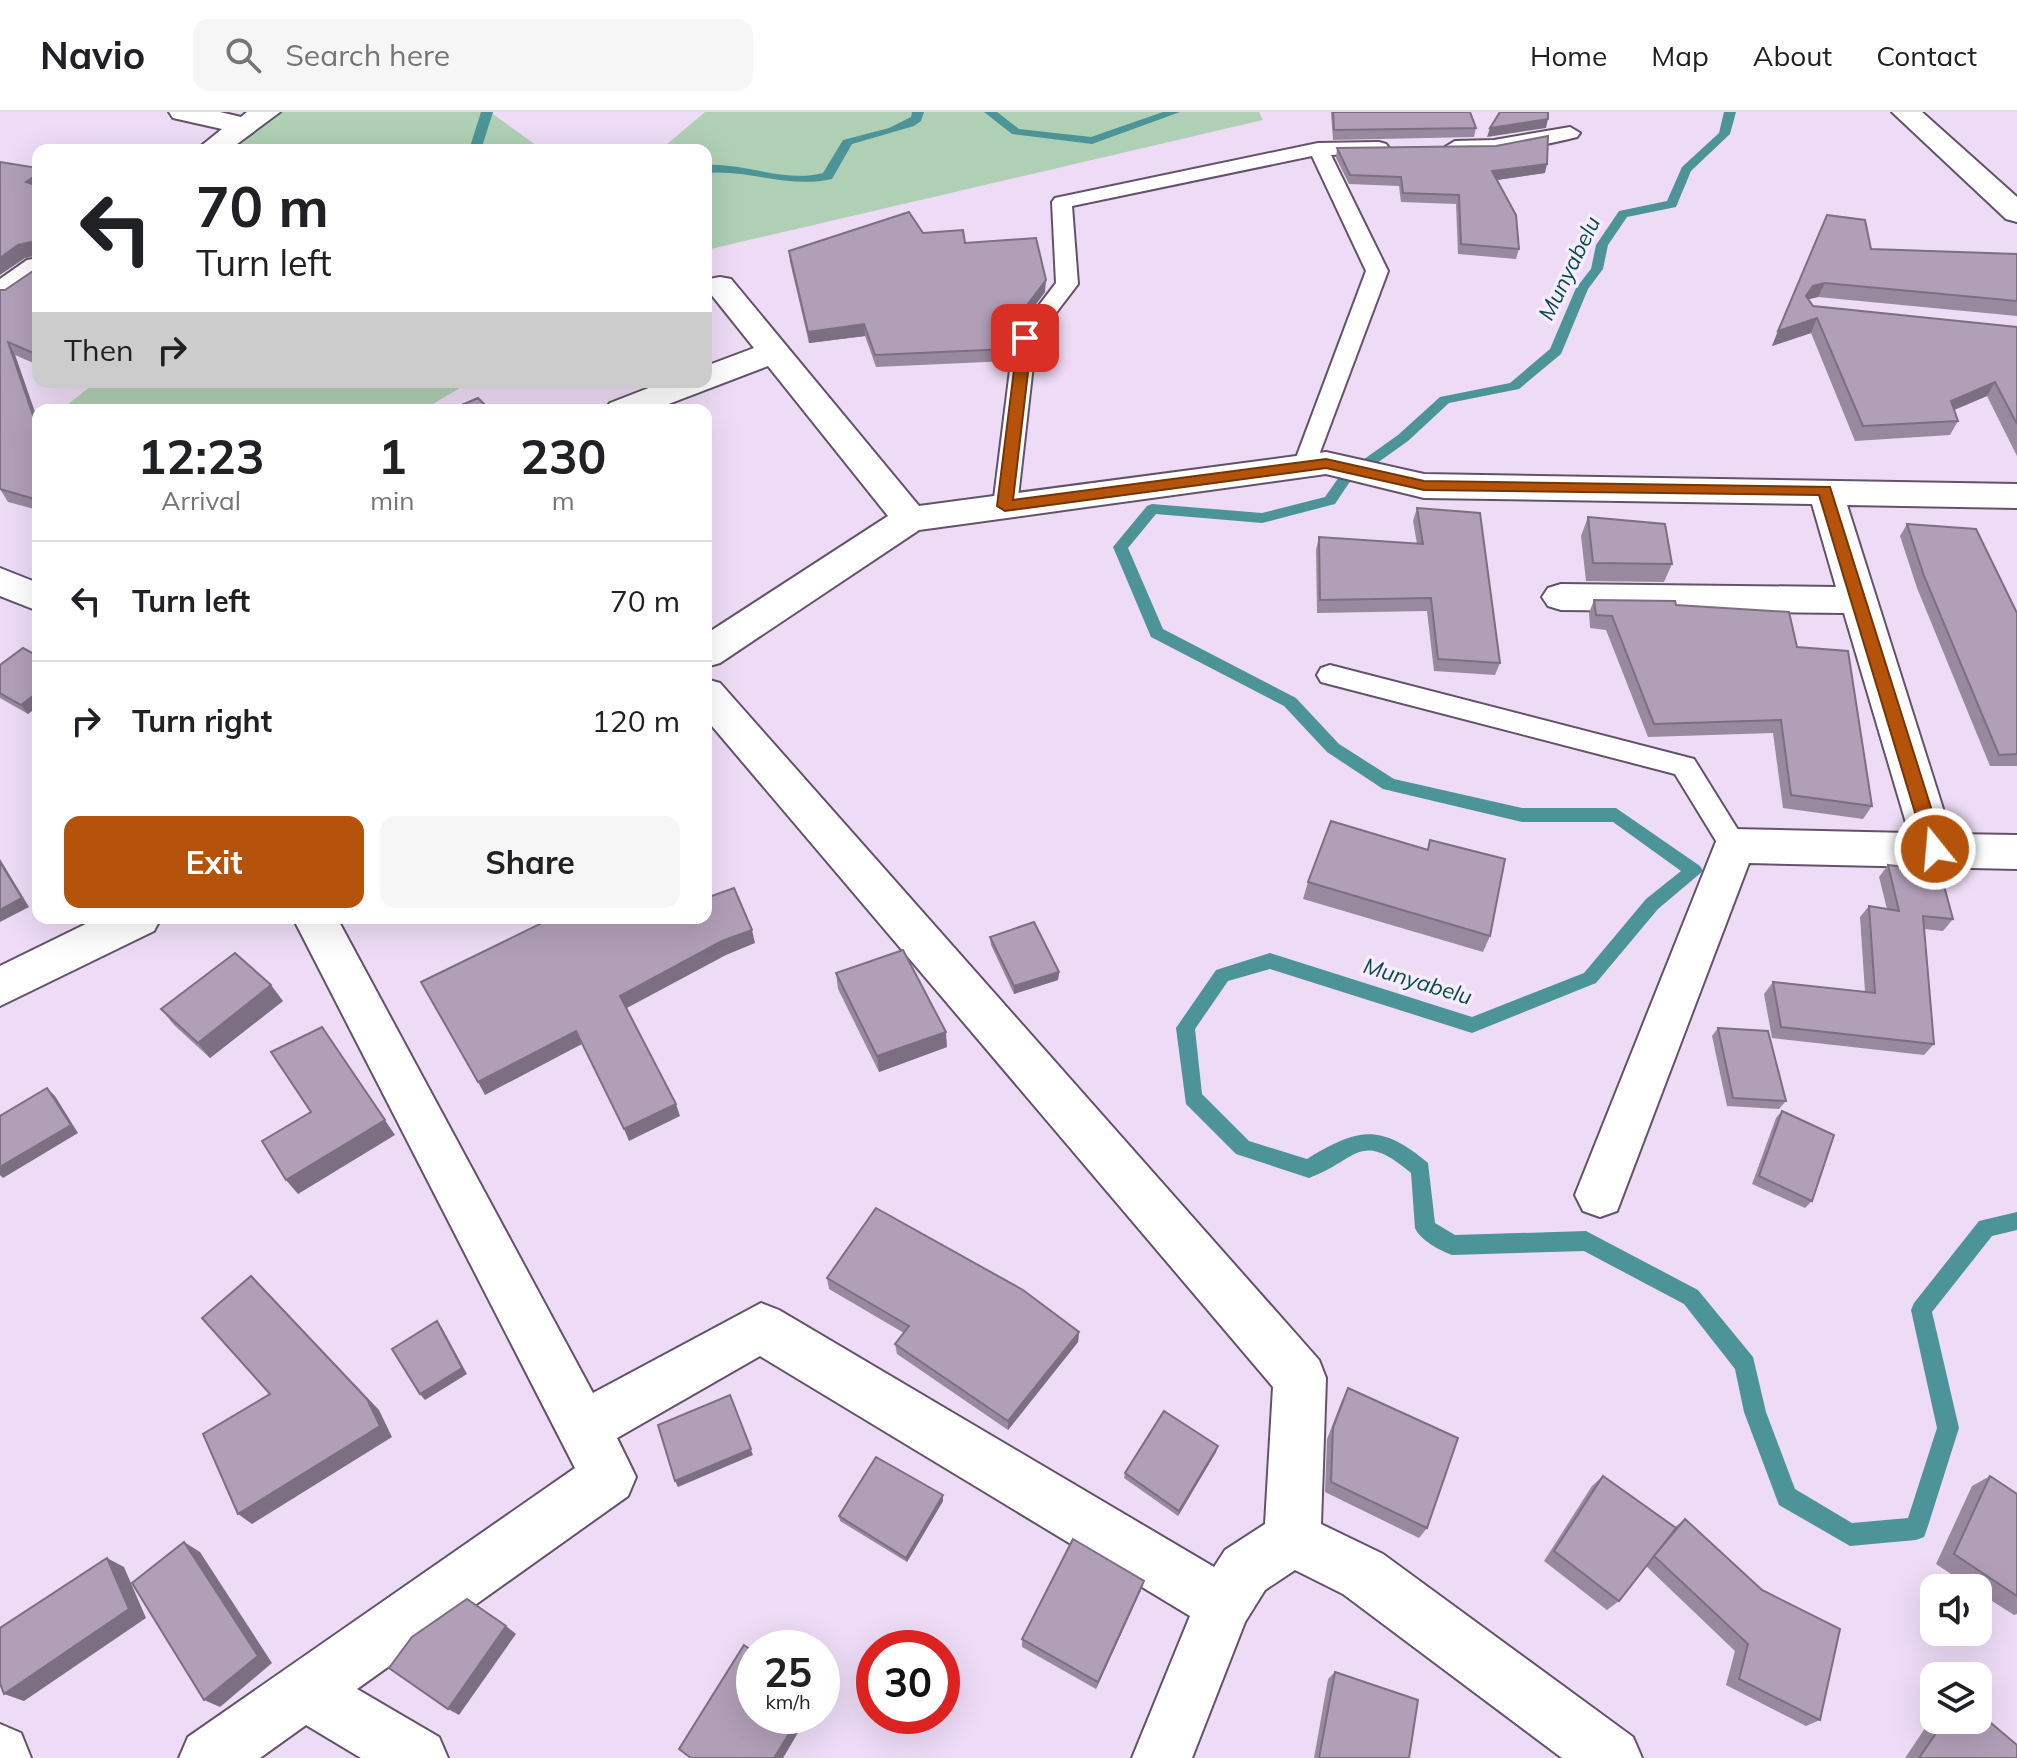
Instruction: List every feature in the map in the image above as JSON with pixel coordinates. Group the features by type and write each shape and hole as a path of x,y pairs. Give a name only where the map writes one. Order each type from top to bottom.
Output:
{"street":[{"path":"183,112 256,119"},
{"path":"1906,112 2017,213"},
{"path":"219,144 256,119"},
{"path":"0,293 32,271"},
{"path":"720,286 910,519"},
{"path":"712,376 774,352"},
{"path":"638,404 679,388"},
{"path":"712,649 910,519 1316,465 1424,486 1825,490 2017,496"},
{"path":"1825,490 1935,849"},
{"path":"0,581 32,595"},
{"path":"1561,597 1859,600"},
{"path":"712,700 1300,1378 1292,1539"},
{"path":"1600,1195 1734,846 2017,852"},
{"path":"0,987 127,924"},
{"path":"209,1758 609,1477 318,924"},
{"path":"582,1428 761,1328 1223,1604"},
{"path":"1162,1758 1223,1604 1245,1570 1292,1539"},
{"path":"1292,1539 1363,1574 1612,1758"},
{"path":"304,1691 418,1758"}],"lane":[{"path":"1436,147 1494,146 1570,133"},
{"path":"1005,506 1025,338 1067,284 1062,202 1318,149 1406,148"},
{"path":"1316,465 1377,271 1318,149"},
{"path":"1330,675 1684,766 1734,846"}],"green space":[{"path":"246,112 490,112 535,144 215,144 212,137"},
{"path":"705,112 1259,112 1263,120 712,249 712,144 667,144"},
{"path":"88,388 460,388 433,404 68,404"}],"building":[{"path":"1333,112 1470,112 1476,128 1334,130"},
{"path":"1500,112 1548,112 1548,119 1490,128"},
{"path":"1548,136 1547,164 1492,171 1516,215 1519,249 1461,244 1459,195 1403,193 1401,177 1350,175 1337,148 1496,146"},
{"path":"0,162 32,167 32,178 26,182 32,184 32,243 18,245 0,258"},
{"path":"909,212 923,233 963,230 965,243 1036,238 1046,280 1012,325 1008,349 875,355 864,324 808,332 789,251"},
{"path":"1827,215 1865,220 1871,249 2017,254 2017,301 1825,283 1813,286 1806,296 1813,306 2017,327 2017,424 1995,382 1951,401 1958,421 1863,426 1817,318 1778,331"},
{"path":"32,272 32,352 8,342 32,412 32,498 0,489 0,290 5,290"},
{"path":"478,398 484,404 464,404"},
{"path":"1417,508 1480,513 1500,663 1438,659 1431,598 1320,600 1319,537 1423,544"},
{"path":"1588,517 1665,524 1672,564 1593,563"},
{"path":"1907,524 1976,529 2017,613 2017,754 1999,755 1924,576"},
{"path":"1594,600 1675,601 1676,605 1789,612 1797,647 1848,651 1872,806 1791,795 1781,720 1654,724 1612,616 1596,615"},
{"path":"23,648 32,653 32,697 21,705 0,693 0,665"},
{"path":"1331,821 1428,850 1430,840 1505,859 1490,936 1308,882"},
{"path":"0,862 22,898 0,910"},
{"path":"1888,865 1940,871 1953,919 1923,916 1934,1044 1781,1027 1773,982 1875,993 1869,906 1899,911"},
{"path":"734,888 752,930 722,941 620,996 676,1104 624,1129 576,1031 478,1082 421,982 540,924 712,924 712,896"},
{"path":"1034,922 1059,972 1014,986 990,937"},
{"path":"903,950 946,1032 877,1056 836,973"},
{"path":"235,953 271,985 198,1043 161,1009"},
{"path":"322,1027 385,1120 286,1180 262,1141 311,1112 271,1052"},
{"path":"1718,1028 1768,1031 1786,1101 1733,1098"},
{"path":"47,1088 71,1125 0,1167 0,1116"},
{"path":"1782,1111 1834,1135 1812,1201 1759,1176"},
{"path":"876,1208 1023,1290 1079,1332 1008,1421 895,1344 909,1326 827,1278"},
{"path":"251,1276 367,1399 380,1426 238,1514 203,1434 270,1394 202,1318"},
{"path":"437,1321 462,1368 420,1394 392,1349"},
{"path":"1348,1388 1458,1438 1427,1528 1331,1482 1333,1428"},
{"path":"730,1395 751,1449 675,1481 658,1425"},
{"path":"1164,1411 1218,1446 1179,1511 1125,1473"},
{"path":"876,1457 943,1495 906,1558 839,1516"},
{"path":"1603,1476 1676,1528 1619,1601 1554,1551"},
{"path":"1990,1476 2017,1494 2017,1596 1992,1579 1992,1574 1984,1574 1954,1554"},
{"path":"1685,1519 1762,1590 1840,1629 1820,1720 1739,1679 1748,1644 1654,1556"},
{"path":"1073,1539 1144,1581 1098,1682 1022,1639"},
{"path":"184,1542 258,1656 204,1700 132,1583"},
{"path":"107,1558 129,1609 4,1694 0,1683 0,1628"},
{"path":"467,1599 506,1626 448,1709 389,1668 412,1637"},
{"path":"736,1658 736,1734 789,1734 774,1758 691,1758 679,1749"},
{"path":"1335,1672 1418,1700 1409,1758 1319,1758"},
{"path":"1992,1724 2017,1745 2017,1758 1919,1758 1935,1734 1992,1734"}],"waterway":[{"path":"477,144 487,112"},
{"path":"712,169 737,169 798,180 828,176 847,142 901,127 917,119 918,112"},
{"path":"990,112 1016,132 1092,141 1174,112"},
{"name":"Munyabelu","path":"1730,112 1724,134 1686,170 1672,204 1623,214 1602,245 1597,269 1582,288 1556,351 1514,386 1445,400 1403,438 1344,480 1330,501 1262,518 1152,509 1120,547 1157,633 1290,702 1333,748 1389,784 1522,815 1616,815 1694,871 1652,904 1590,978 1472,1025 1270,961 1222,975 1185,1028 1193,1098 1243,1148 1309,1169 1353,1144 1365,1141 1390,1146 1421,1169 1425,1228 1452,1245 1586,1241 1691,1297 1745,1364 1755,1412 1787,1497 1850,1535 1916,1529 1948,1428 1921,1310 1986,1228 2017,1221"}],"route":[{"path":"1025,338 1005,506 1326,463 1424,486 1825,490 1935,849"}]}
